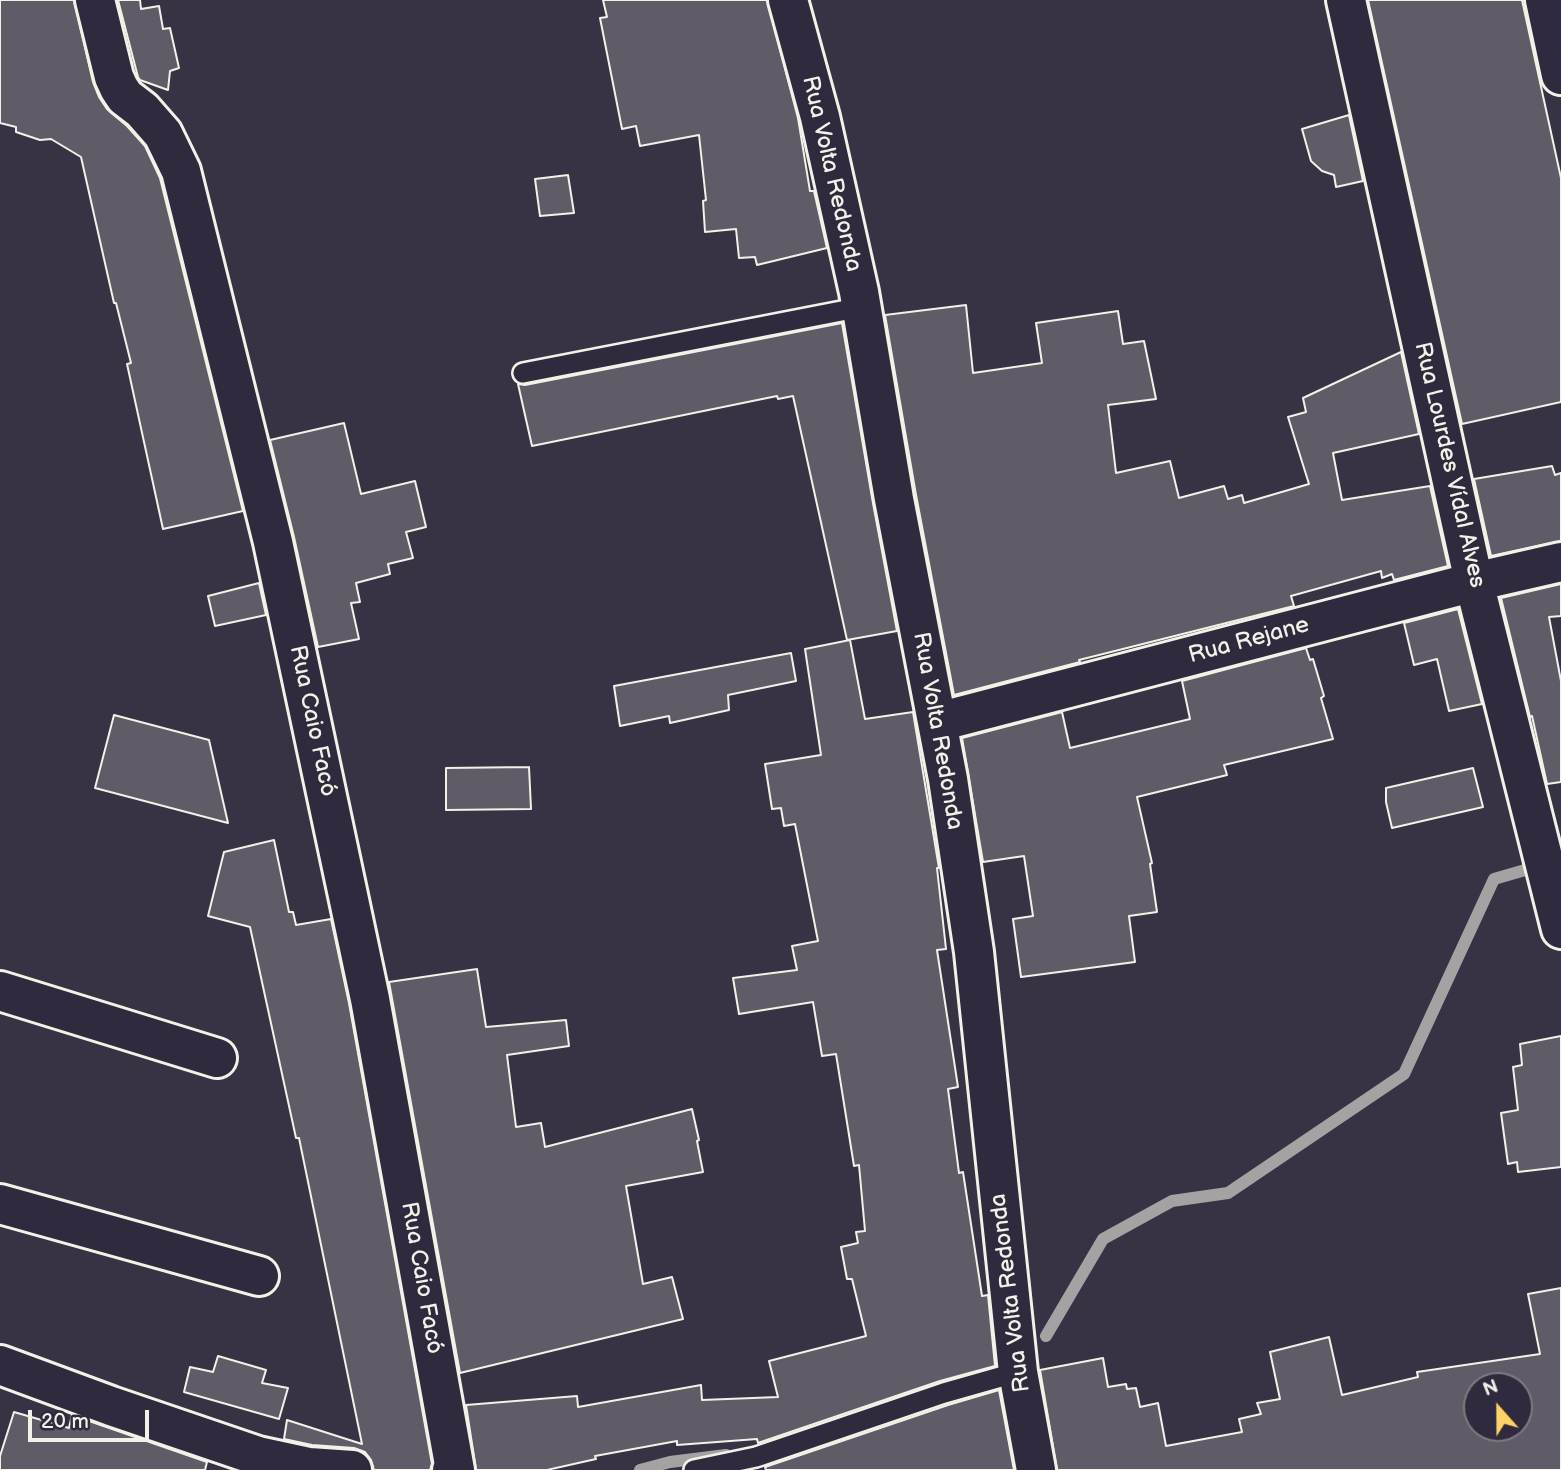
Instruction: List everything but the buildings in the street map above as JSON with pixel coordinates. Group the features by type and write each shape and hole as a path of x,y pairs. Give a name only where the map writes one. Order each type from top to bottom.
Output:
{"street":[{"name":"Rua Caio Facó","path":"95,0 119,88 163,134 181,171 273,542 370,999 454,1470"},
{"name":"Rua Volta Redonda","path":"788,0 820,117 862,307 894,499 938,722 974,952 1018,1372 1036,1470"},
{"name":"Rua Lourdes Vídal Alves","path":"1346,0 1474,582 1561,929"},
{"path":"1551,6 1561,75"},
{"name":"Rua Rejane","path":"938,722 1474,582 1561,562"},
{"path":"0,991 216,1058"},
{"path":"0,1204 260,1276"},
{"path":"0,1365 258,1456 309,1467 352,1470"}],"lane":[{"path":"523,373 862,307"},
{"path":"694,1470 756,1457 944,1393 1018,1372"}],"waterway":[{"path":"1046,1336 1103,1239 1172,1201 1228,1193 1404,1074 1494,879 1532,868"},
{"path":"869,1409 996,1364"},
{"path":"640,1470 670,1462 726,1455"}]}
